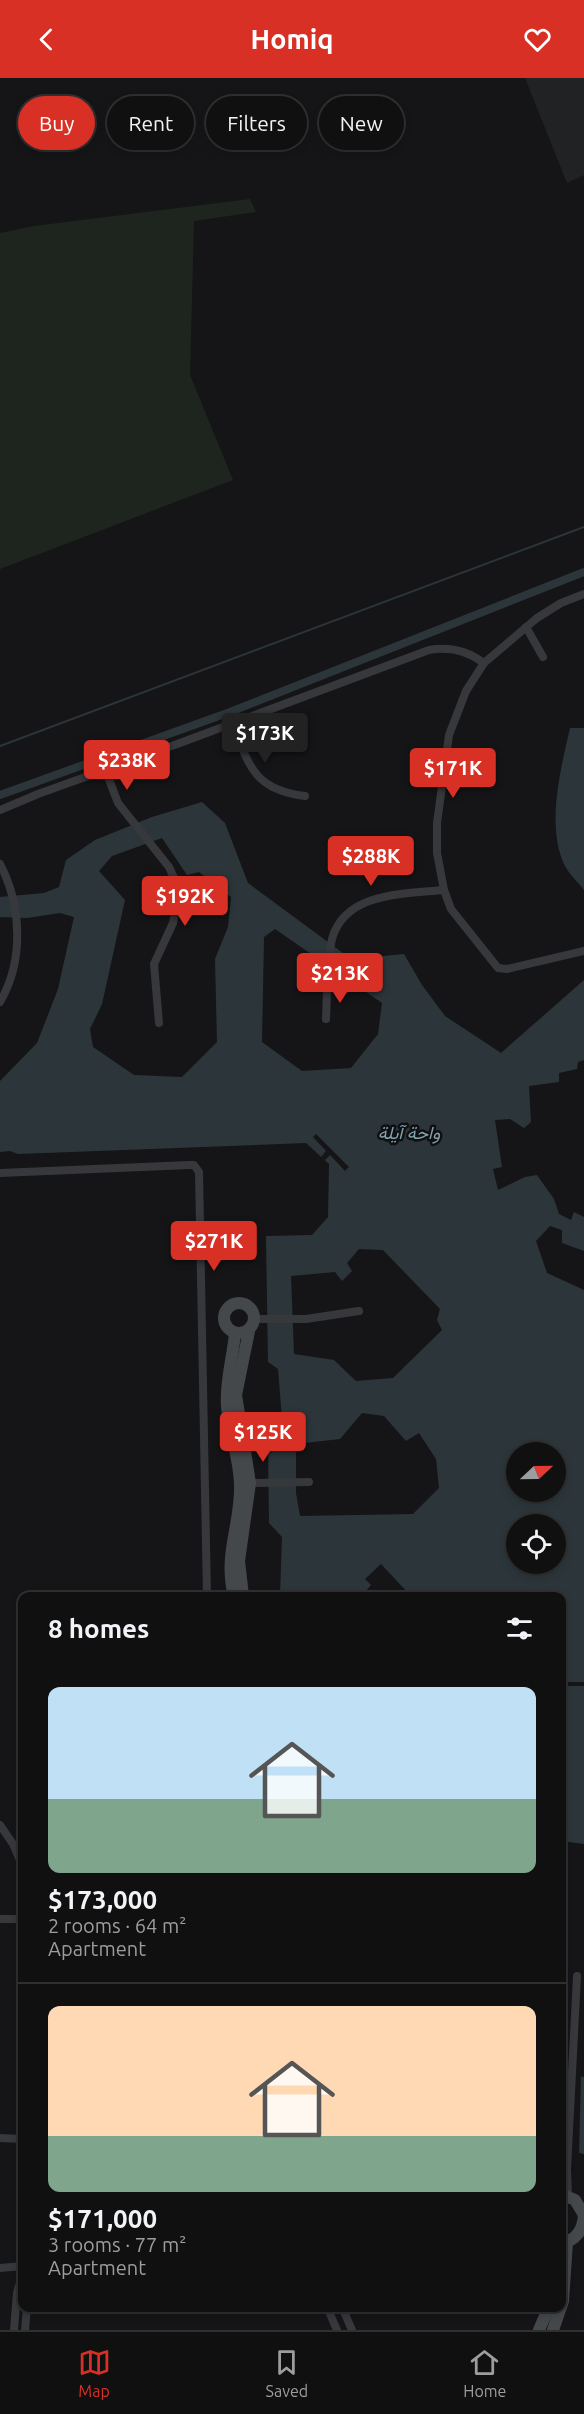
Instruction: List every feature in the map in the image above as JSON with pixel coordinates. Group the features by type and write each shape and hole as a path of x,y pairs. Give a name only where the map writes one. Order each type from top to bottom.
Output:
{"street":[{"path":"584,594 550,610 484,663 466,691 449,735 436,823 437,853 444,890 451,909 498,968 507,969 584,951"},
{"path":"526,627 543,657"},
{"path":"0,810 429,650 442,648 459,650 484,663"},
{"path":"233,724 249,764 260,778 278,792 305,796"},
{"path":"105,769 118,804 169,867 179,889 173,922 154,964 159,1023"},
{"path":"0,864 12,893 17,924 12,976 0,1002"},
{"path":"326,1019 332,940 344,918 358,906 386,896 444,890"},
{"path":"0,1173 189,1165 194,1165 199,1172 207,1592"},
{"path":"235,1333 226,1327 225,1311 228,1307 238,1303 248,1305 254,1314 256,1323 236,1395 249,1483 238,1561 242,1592"},
{"path":"235,1333 256,1323 306,1319 359,1311"},
{"path":"234,1592 230,1559 249,1483 227,1405 235,1333"},
{"path":"249,1483 309,1482"},
{"path":"0,1825 18,1856"},
{"path":"0,1920 18,1919"},
{"path":"566,2182 577,1976"},
{"path":"0,2138 18,2139"},
{"path":"566,2196 581,2207 584,2215 580,2232 566,2242"},
{"path":"0,2268 18,2266"},
{"path":"14,2330 18,2290"},
{"path":"25,2330 27,2312"},
{"path":"329,2312 337,2330"},
{"path":"344,2312 352,2330"},
{"path":"539,2330 547,2312"},
{"path":"553,2330 559,2312"}],"shaded area":[{"path":"525,78 584,78 584,175 567,183"},
{"path":"250,199 256,212 194,221 190,375 233,480 0,569 0,233 34,226"}],"water":[{"path":"570,728 584,728 584,890 564,864 556,832 557,796"},
{"name":"واحة آيلة","path":"202,802 225,823 248,883 351,959 404,954 422,985 445,1016 501,1053 584,980 584,1060 578,1062 577,1069 559,1073 559,1082 529,1086 531,1122 524,1128 510,1119 495,1120 502,1167 493,1169 498,1190 525,1177 537,1175 554,1199 559,1214 571,1220 574,1212 584,1217 584,1251 562,1243 562,1230 550,1226 536,1241 547,1273 584,1290 584,1844 566,1842 566,1592 407,1592 381,1564 365,1579 371,1585 365,1592 280,1592 282,1537 269,1523 268,1443 283,1431 278,1369 268,1362 266,1236 312,1235 328,1217 329,1164 306,1143 18,1154 10,1151 0,1152 0,1081 37,1043 58,989 74,917 60,913 27,918 0,917 0,897 44,893 59,887 66,860 95,840 152,817","holes":["162,838 187,875 199,872 231,897 228,927 215,959 217,1042 182,1077 134,1075 93,1047 90,1029 102,1004 125,900 99,871 112,856","275,929 382,1003 378,1034 351,1068 302,1071 262,1042 264,937","359,1249 383,1250 440,1309 437,1320 442,1330 393,1378 356,1381 334,1360 294,1354 291,1276 335,1272 342,1281 352,1271 347,1263","362,1413 384,1416 406,1441 419,1433 436,1459 439,1488 413,1514 300,1516 296,1493 296,1444 340,1439"]},
{"path":"566,2074 584,2077 584,2154 566,2150"}],"pier":[{"path":"316,1134 349,1167 345,1171 330,1155 325,1160 321,1157 326,1151 313,1137"},
{"path":"568,1658 568,1682 584,1682 584,1686 568,1686 568,1710 566,1710 566,1659"},
{"path":"566,2071 581,2074 579,2156 566,2153"}],"waterway":[{"path":"0,746 584,527"},
{"path":"0,795 230,712 584,572"}]}
